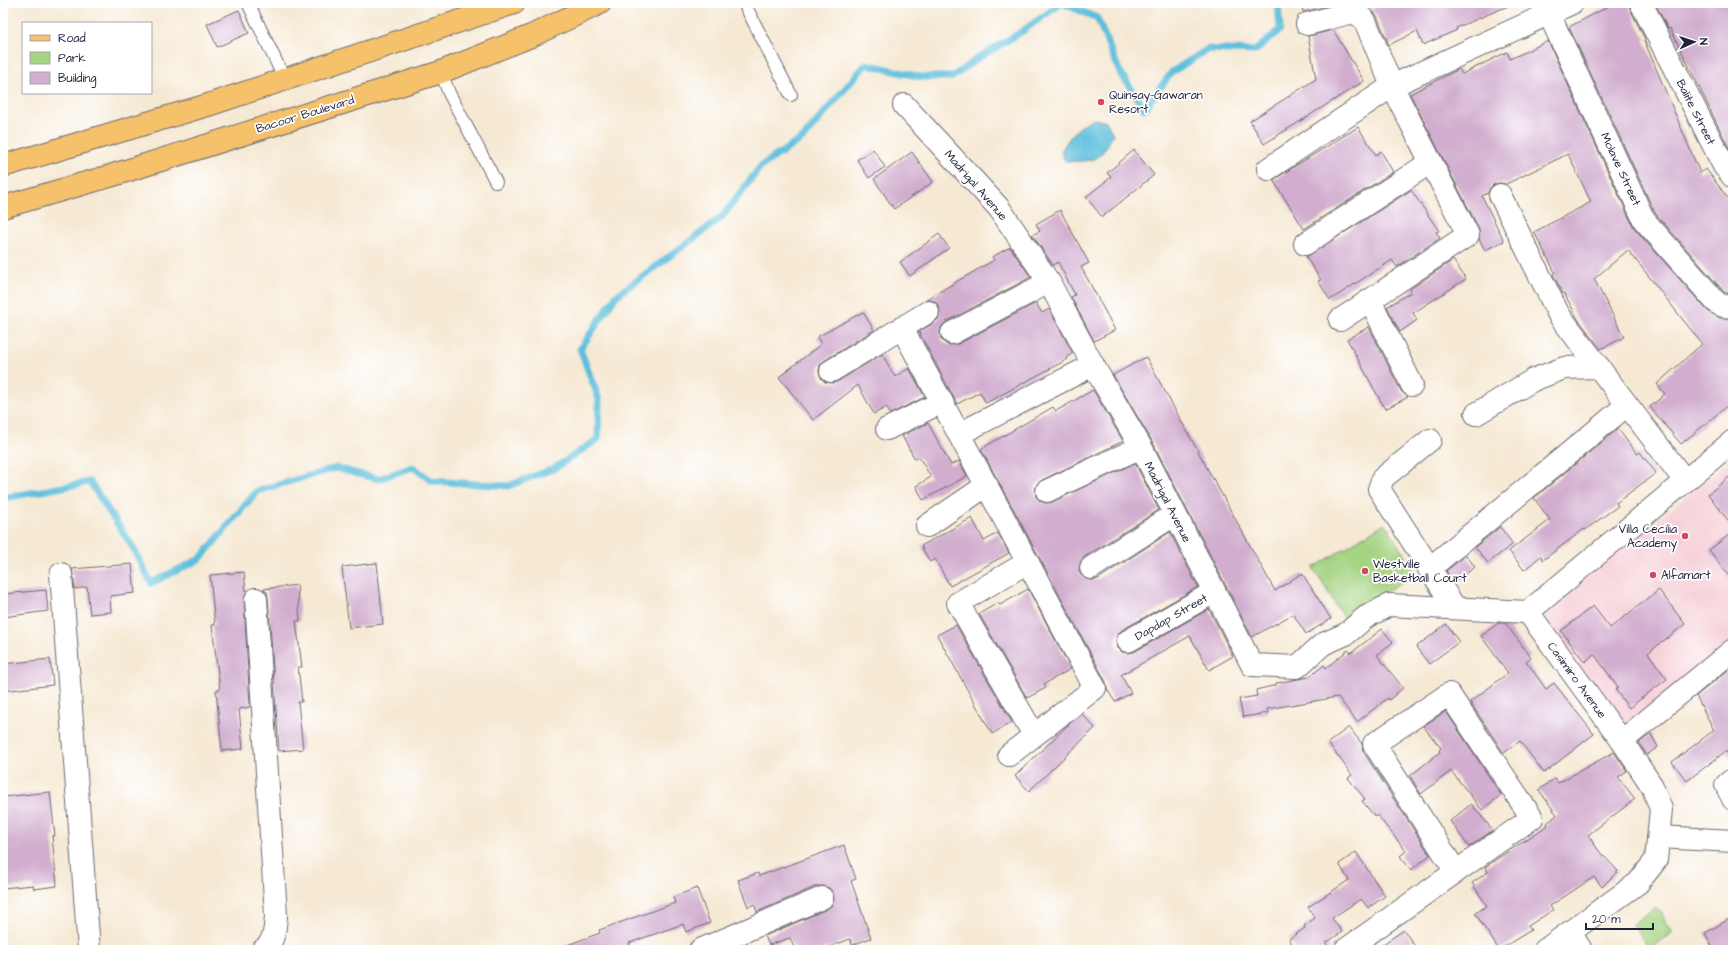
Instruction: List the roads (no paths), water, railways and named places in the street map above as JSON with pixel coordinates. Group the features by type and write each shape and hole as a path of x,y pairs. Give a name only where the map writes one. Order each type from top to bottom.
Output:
{"main road":[{"path":"3,166 115,134 285,80 514,3"},
{"name":"Bacoor Boulevard","path":"3,207 110,176 441,72 531,36 600,3"}],"street":[{"path":"1268,169 1392,86 1459,56 1547,8 1572,3"},
{"name":"Balite Street","path":"1641,3 1724,166 1733,176"},
{"name":"Molave Street","path":"1547,8 1644,220 1717,303 1729,307 1733,305"},
{"path":"1307,24 1348,13 1355,13 1361,16 1365,21 1392,86 1468,235 1340,320"},
{"name":"Madrigal Avenue","path":"904,105 999,208 1049,282 1093,365 1141,447 1174,515 1252,665 1297,667 1323,644 1346,634 1366,617 1389,605 1528,612"},
{"path":"1305,244 1431,162"},
{"path":"1500,195 1559,315 1685,481"},
{"path":"952,333 1049,282"},
{"path":"1370,300 1412,386"},
{"path":"831,371 928,312"},
{"path":"902,328 1095,688 1009,755"},
{"path":"960,434 1093,365"},
{"path":"1476,414 1533,380 1564,368 1598,367"},
{"path":"887,429 942,402"},
{"path":"1429,569 1627,405"},
{"path":"1430,440 1383,478 1379,490 1454,608"},
{"path":"1528,612 1733,441"},
{"path":"1047,490 1141,447"},
{"path":"927,526 987,485"},
{"path":"1091,568 1174,515"},
{"path":"1028,562 958,603 1034,735"},
{"path":"61,574 89,950"},
{"name":"Dapdap Street","path":"1128,641 1214,592"},
{"path":"256,599 276,915 275,933 269,946 263,950"},
{"name":"Casimiro Avenue","path":"1528,612 1622,741 1652,786 1662,809 1656,860 1638,883 1576,941 1545,950"},
{"path":"1622,741 1733,650"},
{"path":"1345,950 1456,872 1532,818 1449,694 1374,744 1456,872"},
{"path":"1733,780 1726,785 1733,799"},
{"path":"1659,837 1733,842"},
{"path":"700,950 734,943 822,898"}],"lane":[{"path":"248,3 285,80"},
{"path":"744,3 791,95"},
{"path":"441,72 449,92 496,182"}],"water":[{"path":"1092,119 1106,121 1113,134 1109,143 1100,155 1095,158 1083,161 1065,161 1061,151 1064,146 1078,129"}],"waterway":[{"path":"3,498 90,482 132,546 151,583 200,559 257,491 336,468 378,479 413,467 432,481 508,486 555,468 598,439 599,399 580,349 616,296 721,218 761,166 803,138 866,64 920,77 952,77 1062,3 1097,18 1119,70 1144,109 1172,72 1208,49 1255,51 1280,30 1278,3"}],"place":[{"name":"Quinsay-Gawaran Resort","path":"1101,102"},
{"name":"Villa Cecilia Academy","path":"1685,536"},
{"name":"Westville Basketball Court","path":"1365,571"},
{"name":"Alfamart","path":"1653,575"}]}
